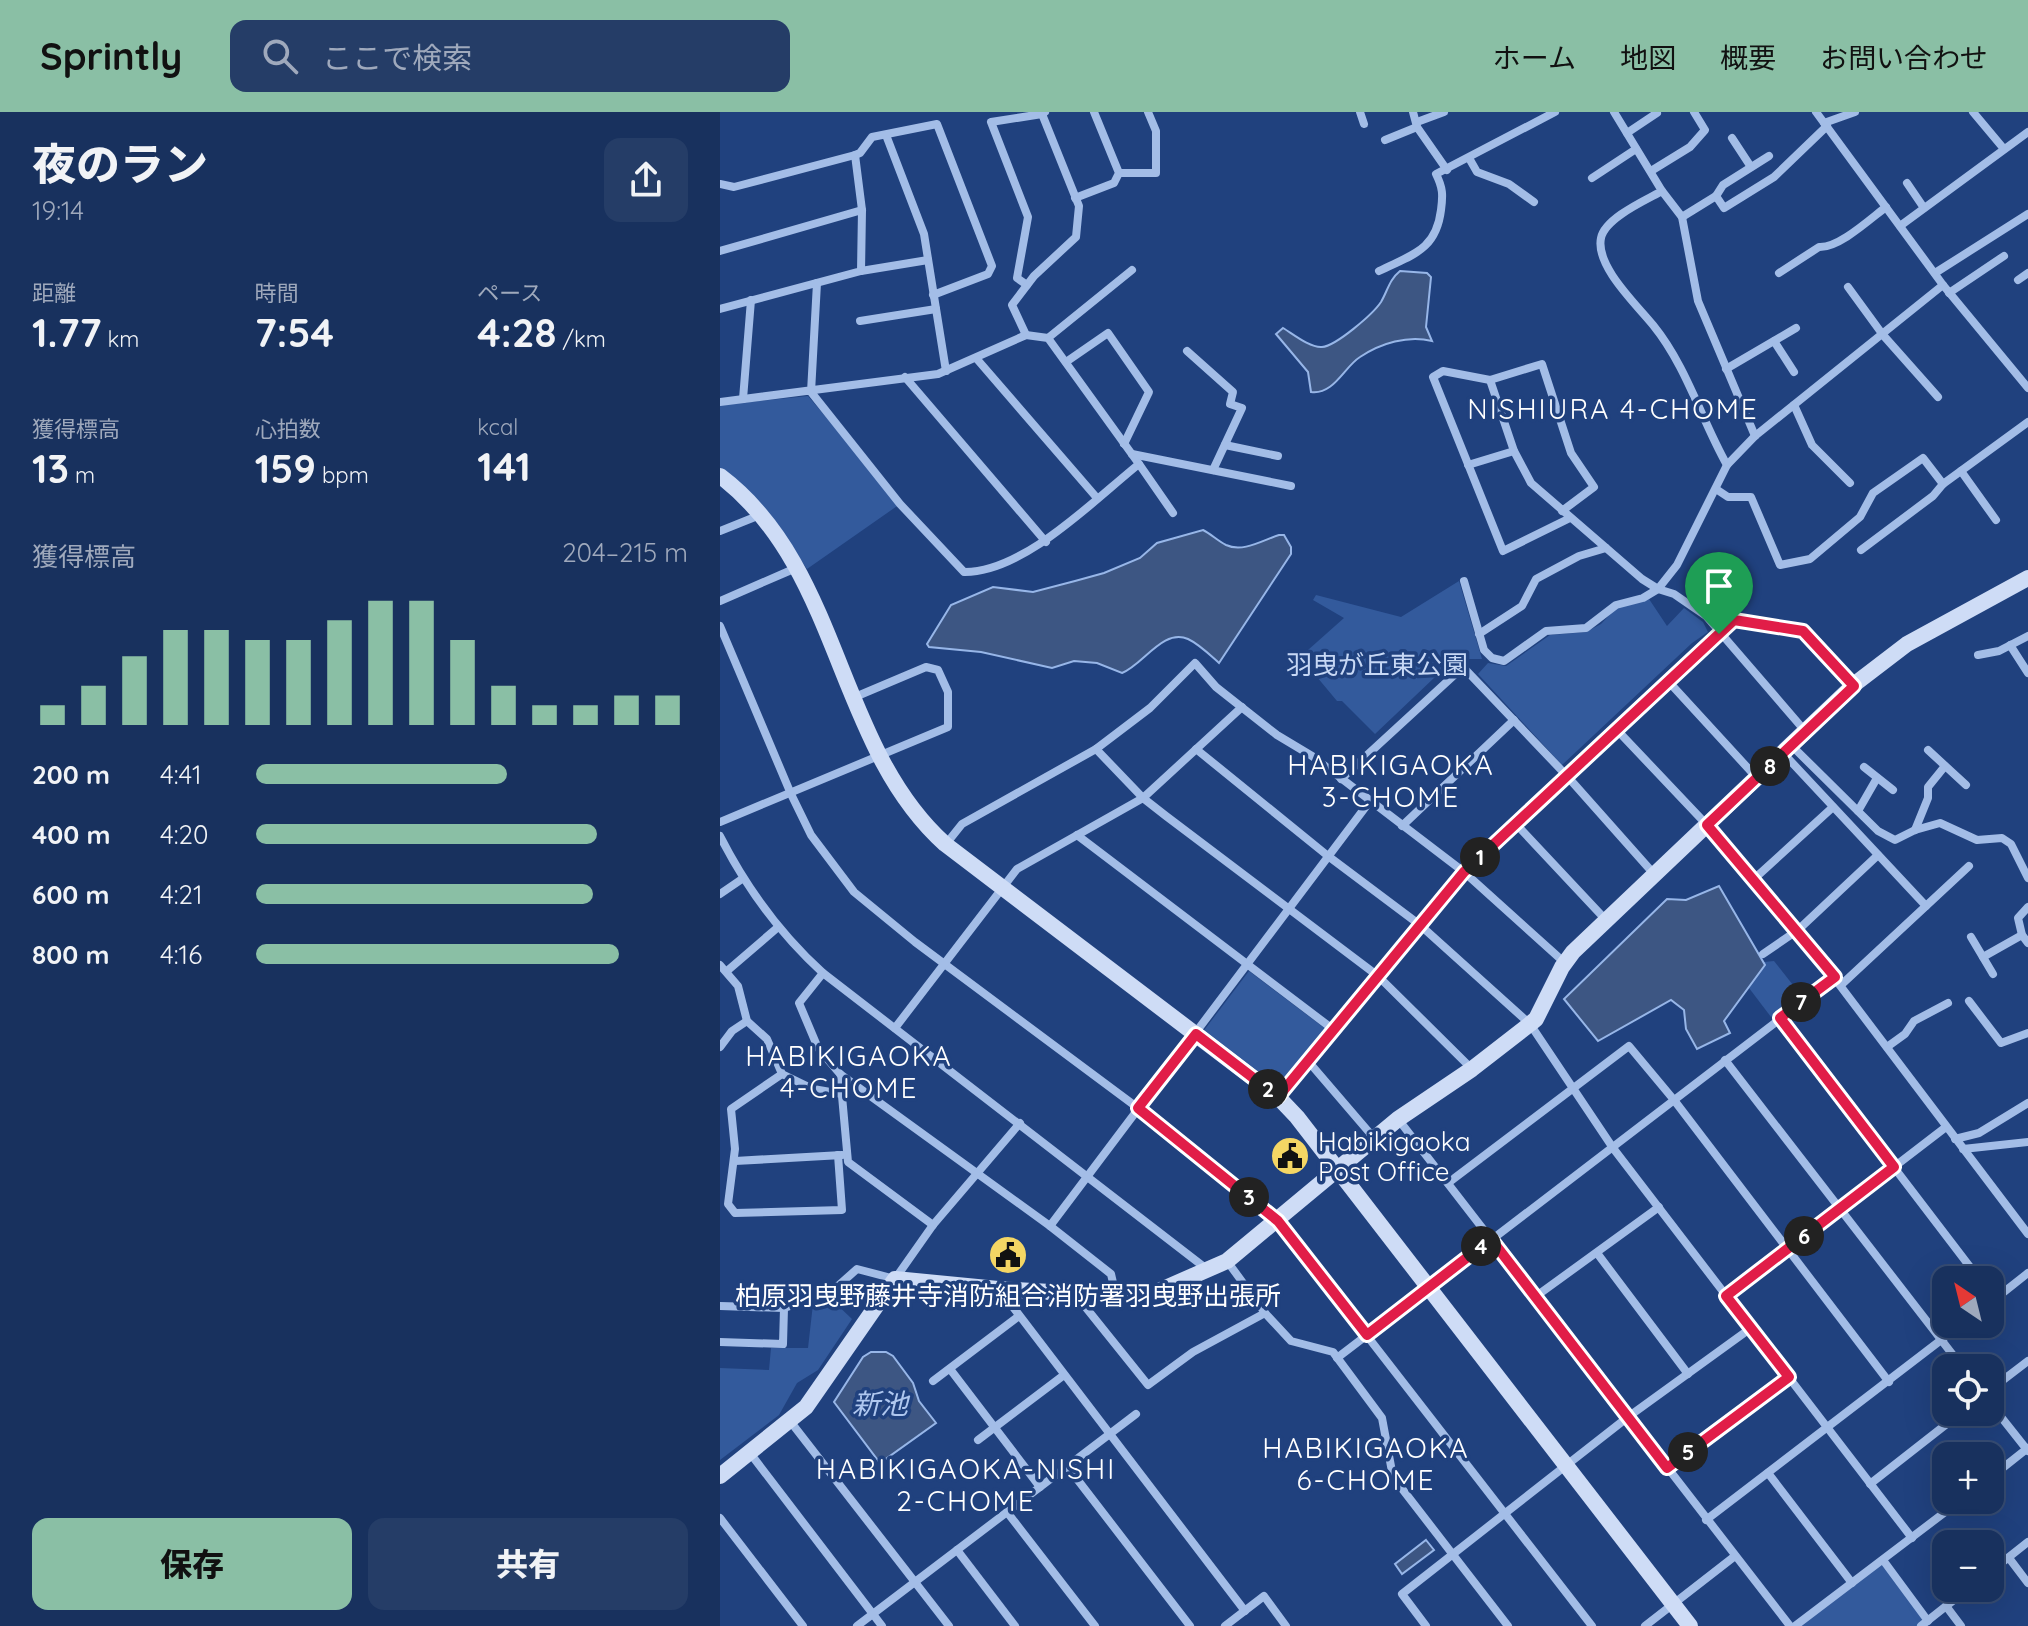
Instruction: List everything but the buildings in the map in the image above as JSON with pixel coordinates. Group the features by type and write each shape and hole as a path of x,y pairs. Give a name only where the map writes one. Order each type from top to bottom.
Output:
{"street":[{"path":"1075,198 1114,183 1119,173 1094,112"},
{"path":"1119,173 1156,173 1156,131 1148,112"},
{"path":"1360,112 1364,124"},
{"path":"1413,112 1417,125 1447,170"},
{"path":"1385,140 1444,112"},
{"path":"1379,271 1425,248 1432,241 1438,230 1444,190 1436,174 1555,112"},
{"path":"1614,112 1662,191 1682,217 1698,301 1755,436"},
{"path":"1651,171 1690,147 1705,130 1694,112"},
{"path":"1816,112 1946,289 2028,388"},
{"path":"1716,196 1724,208 1754,191 1774,177 1825,124 1855,112"},
{"path":"1973,112 2004,149"},
{"path":"1026,335 1012,305 1027,285 1076,237 1079,206 1044,113 991,122 1028,217 1017,278 1027,285"},
{"path":"1627,133 1657,113"},
{"path":"720,184 734,187 855,155 872,137 937,124 992,266 988,274 933,295"},
{"path":"1900,226 2028,132"},
{"path":"886,135 924,234 946,371"},
{"path":"1732,138 1751,167"},
{"path":"1592,178 1636,149"},
{"path":"855,155 862,210 861,271"},
{"path":"1682,217 1716,196 1723,185 1769,156"},
{"path":"1469,158 1477,172 1509,184 1534,202"},
{"path":"1907,183 1924,208"},
{"path":"1662,191 1616,218 1605,229 1601,235 1602,252 1613,275 1655,327 1687,376 1708,431 1727,465"},
{"path":"1779,273 1819,247 1837,242 1886,207"},
{"path":"720,251 862,210"},
{"path":"1935,273 2028,214"},
{"path":"1464,581 1484,650 1492,658 1504,661 1546,631 1586,628 1616,605 1643,598 1658,589 1677,565 1727,465 1755,436 1946,289 2004,256"},
{"path":"720,309 861,271 928,260"},
{"path":"1048,338 1132,270"},
{"path":"2018,280 2028,273"},
{"path":"817,283 811,392 900,504 964,572 988,569 1046,542 1139,464"},
{"path":"1848,287 1883,335 1938,397"},
{"path":"743,399 751,300"},
{"path":"860,321 936,309"},
{"path":"1726,369 1796,328"},
{"path":"1066,362 1108,333 1149,392 1124,444"},
{"path":"720,402 938,374 1026,335 1048,338 1173,513"},
{"path":"1774,341 1794,372"},
{"path":"1187,351 1233,392 1230,404 1242,408 1213,470"},
{"path":"976,358 1097,498"},
{"path":"1562,511 1594,487 1571,453 1542,364 1490,380 1443,371 1433,377 1503,551 1570,518"},
{"path":"905,377 1046,542"},
{"path":"1490,380 1514,451 1531,483 1642,579 1674,594 1706,616 1805,732"},
{"path":"1794,405 1812,445 1850,483"},
{"path":"1861,550 1933,496 1943,484 2028,422"},
{"path":"1225,445 1278,456"},
{"path":"1468,465 1514,451"},
{"path":"1131,454 1291,486"},
{"path":"1716,489 1728,497 1751,497 1780,565 1810,559 1860,517 1873,493 1923,458 1943,484"},
{"path":"1961,471 1996,520"},
{"path":"720,476 762,514 798,567 880,755 923,825 1278,1097 1337,1167 1690,1626"},
{"path":"720,531 762,514"},
{"path":"1479,634 1522,606 1536,579 1579,556 1606,548"},
{"path":"720,601 798,567"},
{"path":"720,1306 784,1308 830,1293 857,1269 895,1279 998,1289 1116,1297 1147,1296 1227,1261 1398,1119 1472,1069 1530,1024 1540,1012 1565,963 1605,919 1854,686 1907,644 2028,578"},
{"path":"1278,1097 1464,872 1734,620 1803,631 1854,686"},
{"path":"720,626 811,835 854,892 943,963 1138,1108 1278,1221 1592,1626"},
{"path":"1978,655 1999,651 2028,636"},
{"path":"2010,645 2028,673"},
{"path":"945,844 962,824 1096,749 1150,708 1195,663 1216,687 1277,735 1312,756 1464,872 1565,963"},
{"path":"720,822 948,727 948,692 938,670 926,667 855,697"},
{"path":"1341,779 1463,667 1567,776 1654,874"},
{"path":"1668,681 1757,778"},
{"path":"895,1028 1017,869 1143,798 1242,707"},
{"path":"1402,826 1514,720"},
{"path":"1617,730 1707,825 1798,930 2028,1234"},
{"path":"1096,749 1143,798 1378,976 1472,1069"},
{"path":"1196,749 1328,856 1420,925 1530,1024 1613,1148 1912,1538"},
{"path":"1787,749 1833,807 1926,906"},
{"path":"1787,749 1878,831 1895,840 1940,823 1977,840 2007,840 2028,878"},
{"path":"1928,750 1966,785"},
{"path":"1915,830 1928,798 1928,787 1945,766"},
{"path":"1864,767 1893,790"},
{"path":"1858,811 1877,778"},
{"path":"1050,1226 1370,801"},
{"path":"1754,879 1833,807"},
{"path":"1516,824 1605,919"},
{"path":"1077,835 1334,1030"},
{"path":"720,836 742,879 777,928 823,973 1209,1271"},
{"path":"1763,954 1798,930 1878,855"},
{"path":"1337,1358 1780,1018 1838,981 1969,866"},
{"path":"720,894 742,879"},
{"path":"1983,957 2025,939 2018,918 2028,907"},
{"path":"777,928 724,968 738,986 747,1021 767,1039 782,1074 813,1089 842,1094"},
{"path":"1971,937 1993,974"},
{"path":"823,973 799,1003 818,1048 840,1074 1111,1274 1116,1297"},
{"path":"1969,1001 2001,1043 2028,1033"},
{"path":"1887,1047 1905,1034 1914,1021 1948,1003"},
{"path":"1780,1018 1969,1266"},
{"path":"720,1047 732,1031 747,1021"},
{"path":"1448,1183 1629,1046 1674,1100 1889,1382"},
{"path":"1725,1060 1952,1354"},
{"path":"1308,1061 1374,1138"},
{"path":"782,1074 731,1109 735,1161 728,1204 735,1213 842,1210 840,1074"},
{"path":"1955,1139 1979,1133 2028,1103"},
{"path":"1398,1119 1706,1520 1793,1626 1943,1514"},
{"path":"720,1476 806,1407 933,1225 1020,1123"},
{"path":"1726,1296 1946,1127"},
{"path":"1963,1149 2028,1142"},
{"path":"735,1161 843,1155"},
{"path":"843,1155 848,1162 933,1225"},
{"path":"1535,1297 1659,1207"},
{"path":"1597,1253 1688,1374"},
{"path":"1227,1261 1265,1313 1291,1341 1333,1352 1382,1418 1393,1477 1508,1626"},
{"path":"2004,1290 2028,1273"},
{"path":"998,1289 1245,1611"},
{"path":"1081,1295 1083,1304 1148,1385 1193,1352 1265,1313"},
{"path":"720,1342 783,1344 784,1308"},
{"path":"933,1381 1019,1316"},
{"path":"1426,1626 1402,1594 1628,1417 1751,1328"},
{"path":"1706,1520 1944,1338"},
{"path":"2004,1379 2028,1361"},
{"path":"950,1369 1040,1487"},
{"path":"978,1440 1064,1375"},
{"path":"1667,1468 1789,1377"},
{"path":"857,1626 1136,1414"},
{"path":"2004,1420 2028,1450 2004,1468"},
{"path":"790,1421 949,1626"},
{"path":"1870,1484 1944,1426"},
{"path":"750,1453 882,1626"},
{"path":"1067,1466 1190,1626"},
{"path":"1768,1473 1852,1583"},
{"path":"1007,1512 1095,1626"},
{"path":"720,1518 803,1626"},
{"path":"2004,1562 2028,1542"},
{"path":"957,1550 1015,1626"},
{"path":"1645,1626 1735,1556"},
{"path":"2009,1558 2028,1583"},
{"path":"1883,1560 1925,1623 1951,1602"},
{"path":"1225,1626 1264,1596 1286,1626"},
{"path":"1946,1606 1961,1626"}],"green space":[{"path":"808,396 900,504 807,569 768,516 720,472 720,405"},
{"name":"羽曳が丘東公園","path":"1459,581 1482,659 1454,659 1375,734 1342,701 1337,701 1307,665 1308,650 1344,618 1313,600 1316,595 1401,617"},
{"path":"1649,599 1667,626 1684,608 1703,622 1708,632 1692,643 1562,765 1478,674 1488,663 1506,666 1550,635 1586,632 1601,624 1617,607"},
{"path":"1774,961 1800,994 1771,1017 1749,988 1764,962"},
{"path":"1249,971 1327,1030 1278,1091 1202,1033"},
{"path":"831,1299 852,1319 818,1370 797,1383 779,1415 720,1460 720,1368 769,1370 771,1348 808,1348 813,1304"},
{"path":"1882,1563 1924,1620 1917,1626 1795,1626"}],"water":[{"path":"1400,271 1427,273 1431,277 1426,327 1432,341 1404,340 1377,348 1354,361 1326,389 1311,392 1308,372 1276,334 1283,328 1312,345 1328,345 1370,314"},
{"path":"1203,530 1233,547 1246,547 1284,535 1291,547 1291,554 1219,663 1196,644 1179,637 1162,643 1122,673 1097,663 1074,661 1052,668 981,652 929,647 927,644 951,605 993,587 1033,592 1075,581 1140,558 1157,543"},
{"path":"1719,886 1765,965 1724,1021 1730,1033 1697,1049 1686,1029 1684,1010 1671,1000 1598,1041 1564,999 1667,899 1686,900"},
{"name":"新池","path":"871,1352 886,1352 893,1356 913,1383 919,1401 936,1423 880,1463 834,1402 863,1357"},
{"path":"1426,1540 1434,1550 1402,1574 1395,1564"}],"place":[{"name":"Habikigaoka Post Office","path":"1290,1156"},
{"name":"柏原羽曳野藤井寺消防組合消防署羽曳野出張所","path":"1008,1255"}],"district":[{"name":"NISHIURA 4-CHOME","path":"1613,408"},
{"name":"HABIKIGAOKA 3-CHOME","path":"1391,780"},
{"name":"HABIKIGAOKA 4-CHOME","path":"849,1071"},
{"name":"HABIKIGAOKA 6-CHOME","path":"1366,1463"},
{"name":"HABIKIGAOKA-NISHI 2-CHOME","path":"966,1484"}],"route":[{"path":"1734,620 1803,631 1854,686 1707,825 1835,977 1780,1018 1894,1167 1726,1296 1789,1377 1667,1468 1491,1239 1367,1335 1278,1221 1138,1108 1196,1034 1278,1097 1464,872 1719,634 1734,620"}]}
